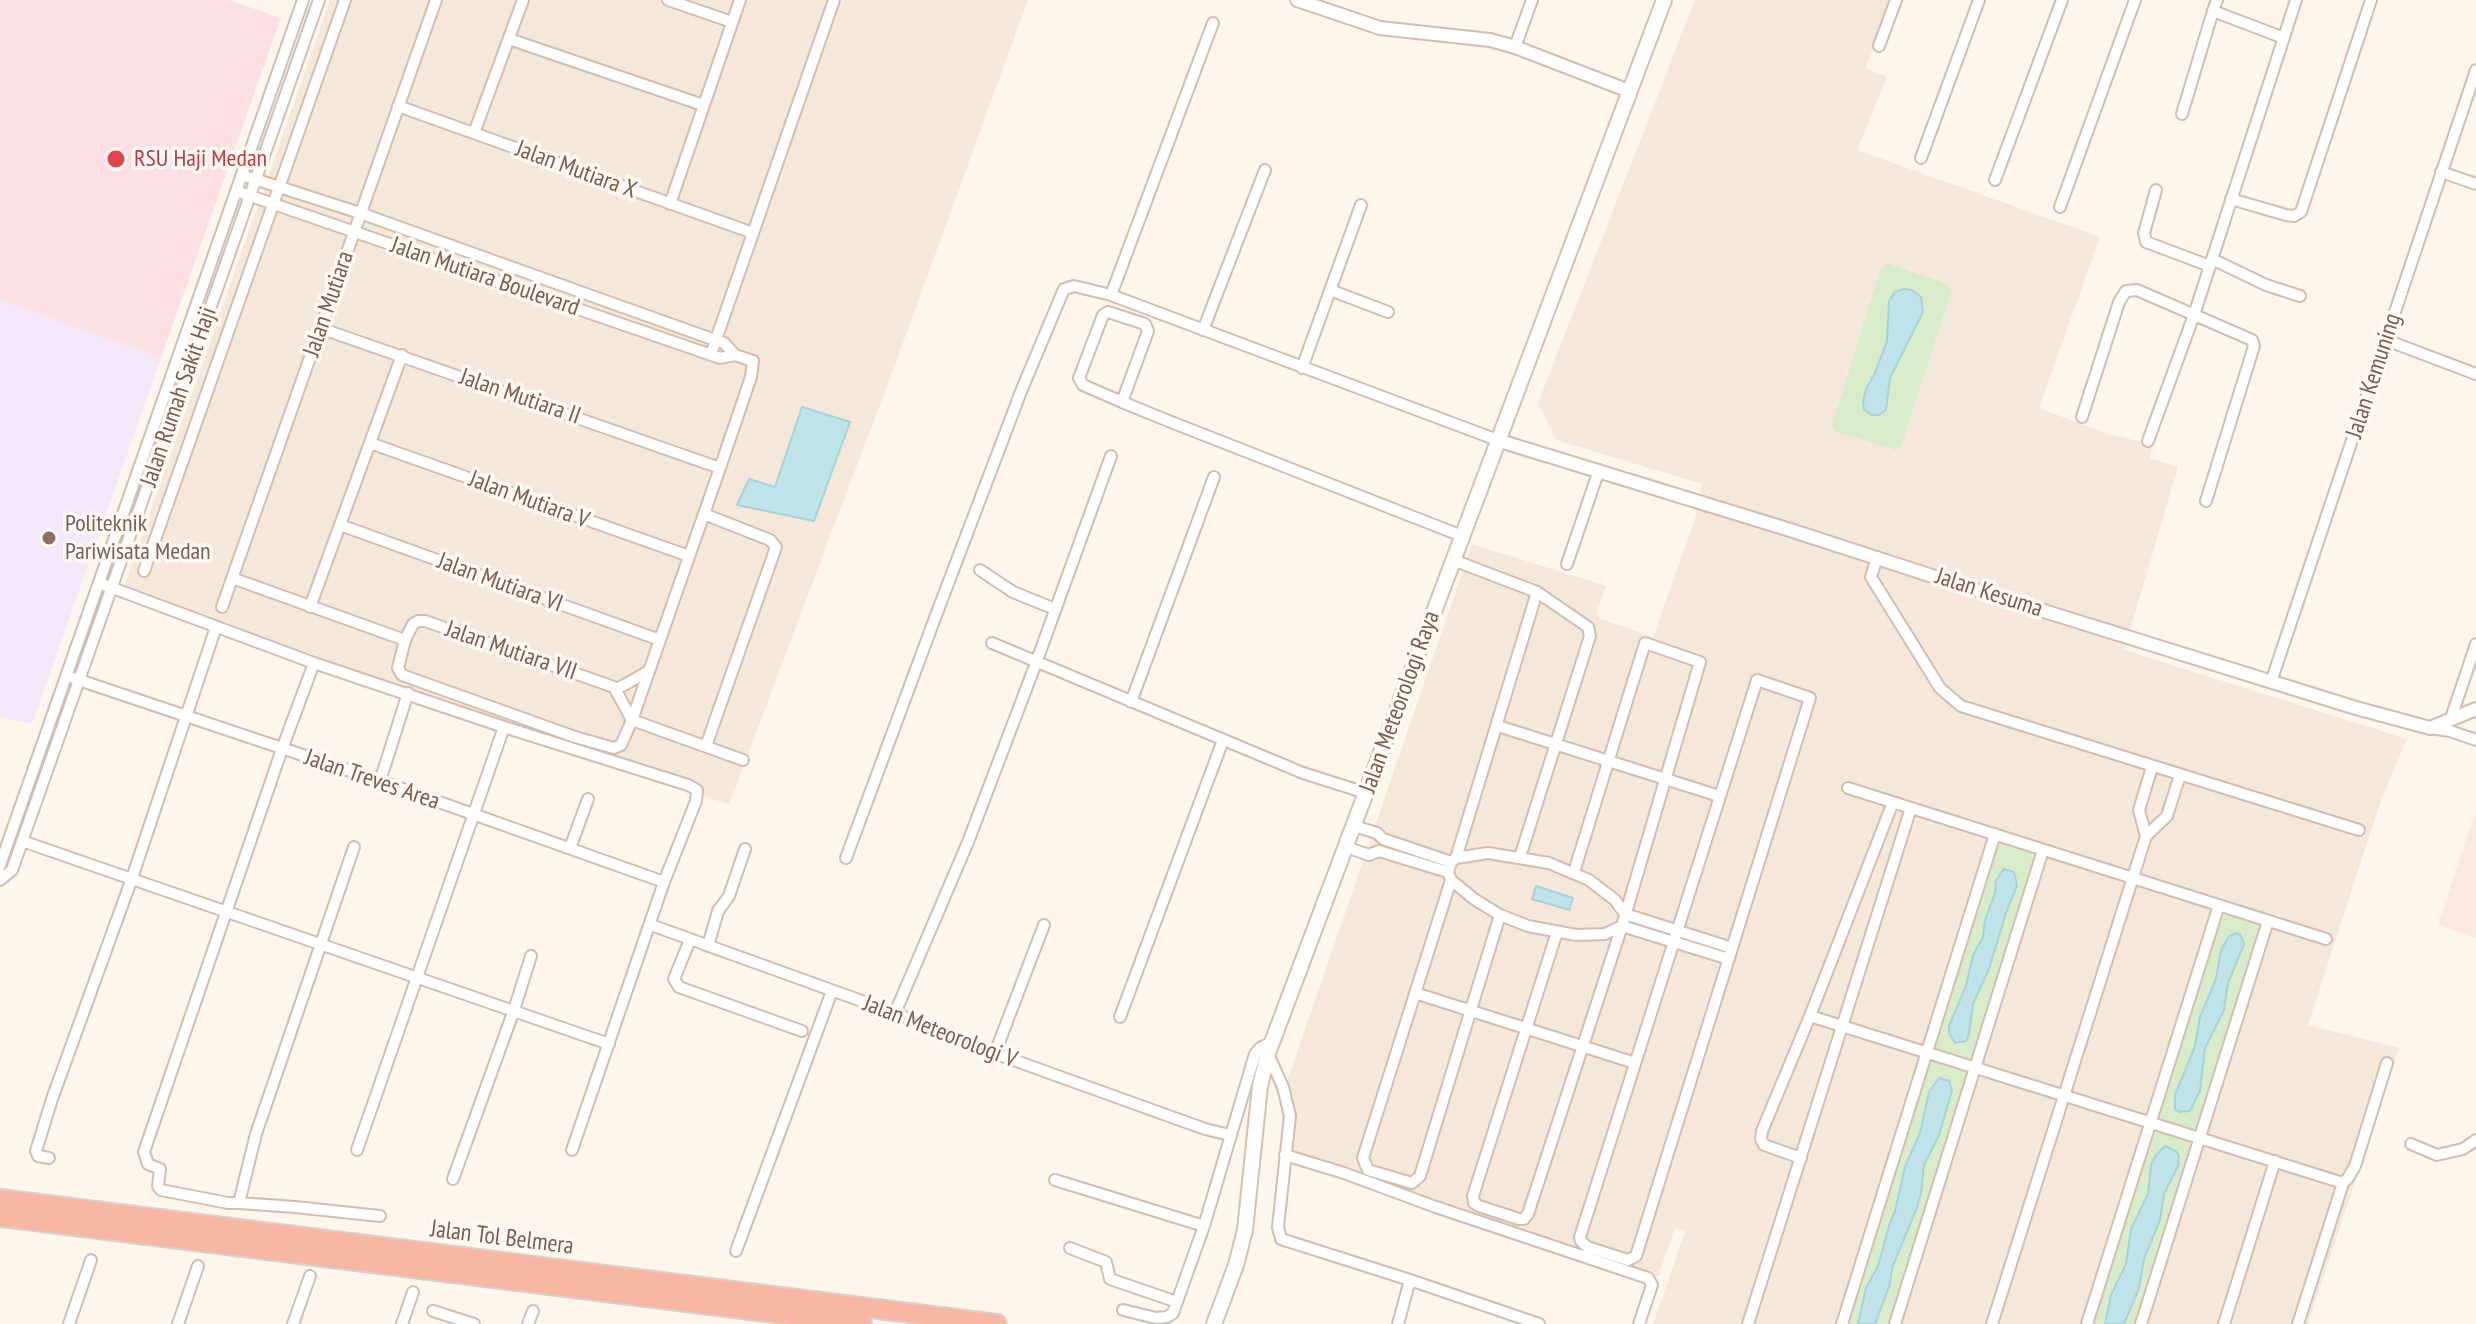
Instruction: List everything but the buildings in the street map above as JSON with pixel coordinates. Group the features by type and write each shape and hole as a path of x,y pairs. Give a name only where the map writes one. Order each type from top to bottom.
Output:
{"highway":[{"name":"Jalan Tol Belmera","path":"0,1199 997,1324"},
{"name":"Jalan Tol Belmera","path":"0,1217 862,1324"}],"main road":[{"name":"Jalan Meteorologi Raya","path":"1216,1319 1245,1230 1260,1086 1270,1048 1664,0"}],"street":[{"name":"Jalan Rumah Sakit Haji","path":"0,865 303,0"},
{"name":"Jalan Rumah Sakit Haji","path":"0,881 12,870 319,0"},
{"path":"144,571 345,0"},
{"name":"Jalan Mutiara","path":"222,607 436,0"},
{"path":"474,133 523,0"},
{"path":"668,0 732,22"},
{"path":"670,204 740,0"},
{"path":"711,354 834,0"},
{"path":"1297,0 1380,28 1490,40 1629,91"},
{"path":"1515,47 1532,0"},
{"path":"1879,46 1896,0"},
{"path":"1921,158 1979,0"},
{"path":"1995,180 2062,0"},
{"path":"2060,207 2135,0"},
{"path":"2148,441 2194,315 2296,0"},
{"path":"2231,199 2286,215 2294,216 2301,212 2371,0"},
{"path":"2182,114 2215,5 2284,38"},
{"path":"1111,295 1213,23"},
{"path":"509,39 703,105"},
{"name":"Jalan Kemuning","path":"2271,682 2476,70"},
{"name":"Jalan Mutiara X","path":"398,106 753,233"},
{"path":"1203,330 1265,170"},
{"path":"2441,172 2476,184"},
{"name":"Jalan Mutiara Boulevard","path":"242,175 360,213 724,343 735,355"},
{"path":"2156,190 2144,233 2146,242 2209,269 2300,296"},
{"name":"Jalan Mutiara Boulevard","path":"236,191 720,358 735,355 749,359 754,364 720,468"},
{"path":"1302,368 1361,205"},
{"path":"846,858 940,603 1062,292 1067,287 1111,295 1500,441"},
{"path":"1330,290 1388,312"},
{"path":"2082,417 2119,302 2126,291 2137,290 2252,340 2254,346 2206,501"},
{"path":"1122,402 1148,331 1145,324 1108,312 1103,315 1079,380 1083,385 1122,402 1462,536"},
{"name":"Jalan Mutiara II","path":"320,328 720,468"},
{"path":"2385,343 2476,374"},
{"path":"310,607 402,355"},
{"name":"Jalan Kesuma","path":"1500,441 2271,682 2430,728"},
{"name":"Jalan Mutiara V","path":"370,443 689,556"},
{"path":"895,1013 968,842 1111,456"},
{"path":"232,578 405,640 398,668 402,675 566,734 617,747 624,740 632,720 720,468"},
{"path":"1567,564 1599,470"},
{"path":"1131,702 1214,477"},
{"path":"704,514 770,540 776,547 706,746"},
{"name":"Jalan Mutiara VI","path":"340,525 660,640"},
{"path":"1877,557 1871,577 1928,670 1948,697 1961,706 2359,830"},
{"path":"1453,560 1537,592 1588,627 1590,636 1520,857"},
{"path":"980,570 1013,592 1055,609"},
{"path":"99,583 314,663 697,790 696,801 664,882 572,1150"},
{"path":"1500,915 1420,1176 1412,1183 1368,1170 1363,1158 1537,592"},
{"name":"Jalan Mutiara VII","path":"405,640 413,624 422,620 617,689"},
{"path":"49,1158 38,1156 36,1151 52,1099 131,881 216,627"},
{"path":"992,643 1303,773 1366,793"},
{"path":"1557,932 1473,1196 1474,1203 1479,1206 1519,1219 1524,1219 1528,1214 1622,926 1700,662 1645,643 1574,872"},
{"path":"2450,721 2475,650"},
{"path":"314,663 144,1152 148,1164 160,1169 158,1184 161,1190 228,1203 380,1216"},
{"path":"649,671 617,689 632,720 743,760"},
{"name":"Jalan Treves Area","path":"66,676 380,781 664,882"},
{"path":"1757,680 1810,698 1636,1256 1628,1260 1587,1247 1580,1237 1719,796 1757,680"},
{"path":"380,781 408,693"},
{"path":"2430,728 2476,709"},
{"path":"52,715 65,720"},
{"path":"1498,726 1719,796"},
{"path":"357,1150 504,727"},
{"path":"2430,728 2476,740"},
{"path":"1120,1017 1223,740"},
{"path":"2146,836 2139,810 2152,767"},
{"path":"1992,1324 2146,836 2167,816 2180,775"},
{"path":"1848,788 2326,939"},
{"path":"570,848 588,799"},
{"path":"1801,1158 1764,1145 1762,1131 1893,802"},
{"path":"1748,1324 1911,808"},
{"path":"1354,826 1377,833 1383,839 1452,868 1474,899 1500,915 1528,926 1576,935 1605,934 1622,926 1675,936"},
{"path":"1842,1324 1995,834"},
{"path":"1379,851 1383,839"},
{"path":"22,841 609,1044"},
{"path":"239,1203 256,1134 354,847"},
{"path":"1346,847 1369,855 1379,851 1452,868 1488,853 1549,863 1574,872 1605,891 1625,914 1675,936 1730,954"},
{"path":"708,946 718,911 729,896 745,849"},
{"path":"1895,1324 2043,850"},
{"name":"Jalan Rumah Sakit Haji","path":"0,873 0,881"},
{"path":"2087,1324 2219,905"},
{"path":"2141,1324 2268,921"},
{"name":"Jalan Meteorologi V","path":"651,925 895,1013 995,1053 1205,1129 1230,1135"},
{"path":"995,1053 1044,925"},
{"path":"690,940 674,979 679,987 802,1031"},
{"path":"453,1179 531,956"},
{"path":"736,1251 832,991"},
{"path":"1415,993 1635,1063"},
{"path":"1810,1016 2343,1183"},
{"path":"1123,1310 1156,1318 1173,1313 1204,1226 1255,1054 1260,1048 1270,1048 1290,1116 1278,1227 1281,1239 1539,1324"},
{"path":"2298,1324 2343,1183 2355,1166 2387,1063"},
{"path":"2411,1144 2437,1155 2463,1149 2476,1140"},
{"path":"1285,1155 1648,1278 1652,1285 1639,1324"},
{"path":"2224,1324 2275,1161"},
{"path":"1055,1180 1204,1226"},
{"path":"1070,1248 1106,1262 1111,1280 1177,1302"},
{"path":"69,1324 91,1260"},
{"path":"178,1324 198,1266"},
{"path":"293,1324 310,1276"},
{"path":"1398,1324 1410,1280"},
{"path":"402,1324 413,1292"},
{"path":"433,1311 474,1324"},
{"path":"528,1324 533,1311"}],"shaded area":[{"name":"RSU Haji Medan","path":"0,0 229,0 281,18 161,358 0,300"},
{"path":"330,0 1028,0 893,370 729,804 702,796 699,787 227,629 124,587"},
{"path":"1695,0 1891,0 1866,68 1887,77 1857,150 2100,237 2039,408 2110,435 2153,444 2150,458 2178,467 2124,650 2407,739 2381,800 2308,1025 2399,1048 2308,1324 1653,1324 1685,1232 1675,1228 1658,1277 1287,1151 1280,1102 1472,544 1606,586 1597,611 1600,619 1653,637 1696,516 1702,484 1556,440 1538,403"},
{"name":"Politeknik Pariwisata Medan","path":"0,300 161,358 32,724 0,717"},
{"path":"2476,809 2476,938 2438,925"}],"green space":[{"path":"1887,263 1949,285 1951,292 1901,447 1896,450 1834,431 1832,425 1880,271"},
{"path":"2003,843 2031,851 2034,859 1973,1054 1966,1060 1938,1050 1935,1044 1996,849"},
{"path":"2228,913 2257,922 2259,931 2197,1127 2190,1129 2164,1121 2159,1113 2221,918"},
{"path":"1935,1061 1964,1071 1968,1079 1890,1324 1847,1324 1927,1066"},
{"path":"2158,1132 2187,1140 2191,1150 2136,1324 2092,1324 2151,1136"}],"water":[{"path":"1912,290 1921,297 1923,312 1890,378 1886,410 1872,415 1864,410 1866,389 1887,341 1889,301 1895,292"},
{"path":"802,407 850,422 814,521 737,505 749,479 775,487"},
{"path":"2004,869 2014,872 2017,886 1989,969 1973,1004 1969,1034 1966,1041 1955,1043 1949,1026 1966,986 1973,955 1983,937 1996,880"},
{"path":"1536,886 1573,898 1569,910 1532,899"},
{"path":"2240,934 2244,944 2228,983 2224,1010 2205,1048 2200,1091 2190,1111 2179,1112 2175,1109 2175,1095 2195,1046 2200,1017 2216,979 2221,950 2229,936"},
{"path":"1939,1078 1949,1081 1952,1091 1939,1135 1924,1165 1916,1210 1892,1268 1890,1284 1875,1324 1858,1324 1866,1288 1878,1266 1895,1211 1905,1167 1920,1133 1929,1092"},
{"path":"2165,1146 2176,1151 2178,1166 2164,1194 2160,1220 2144,1259 2139,1288 2124,1324 2105,1324 2111,1295 2126,1264 2131,1229 2148,1194 2151,1165"}],"place":[{"name":"RSU Haji Medan","path":"116,159"},
{"name":"Politeknik Pariwisata Medan","path":"49,538"}]}
